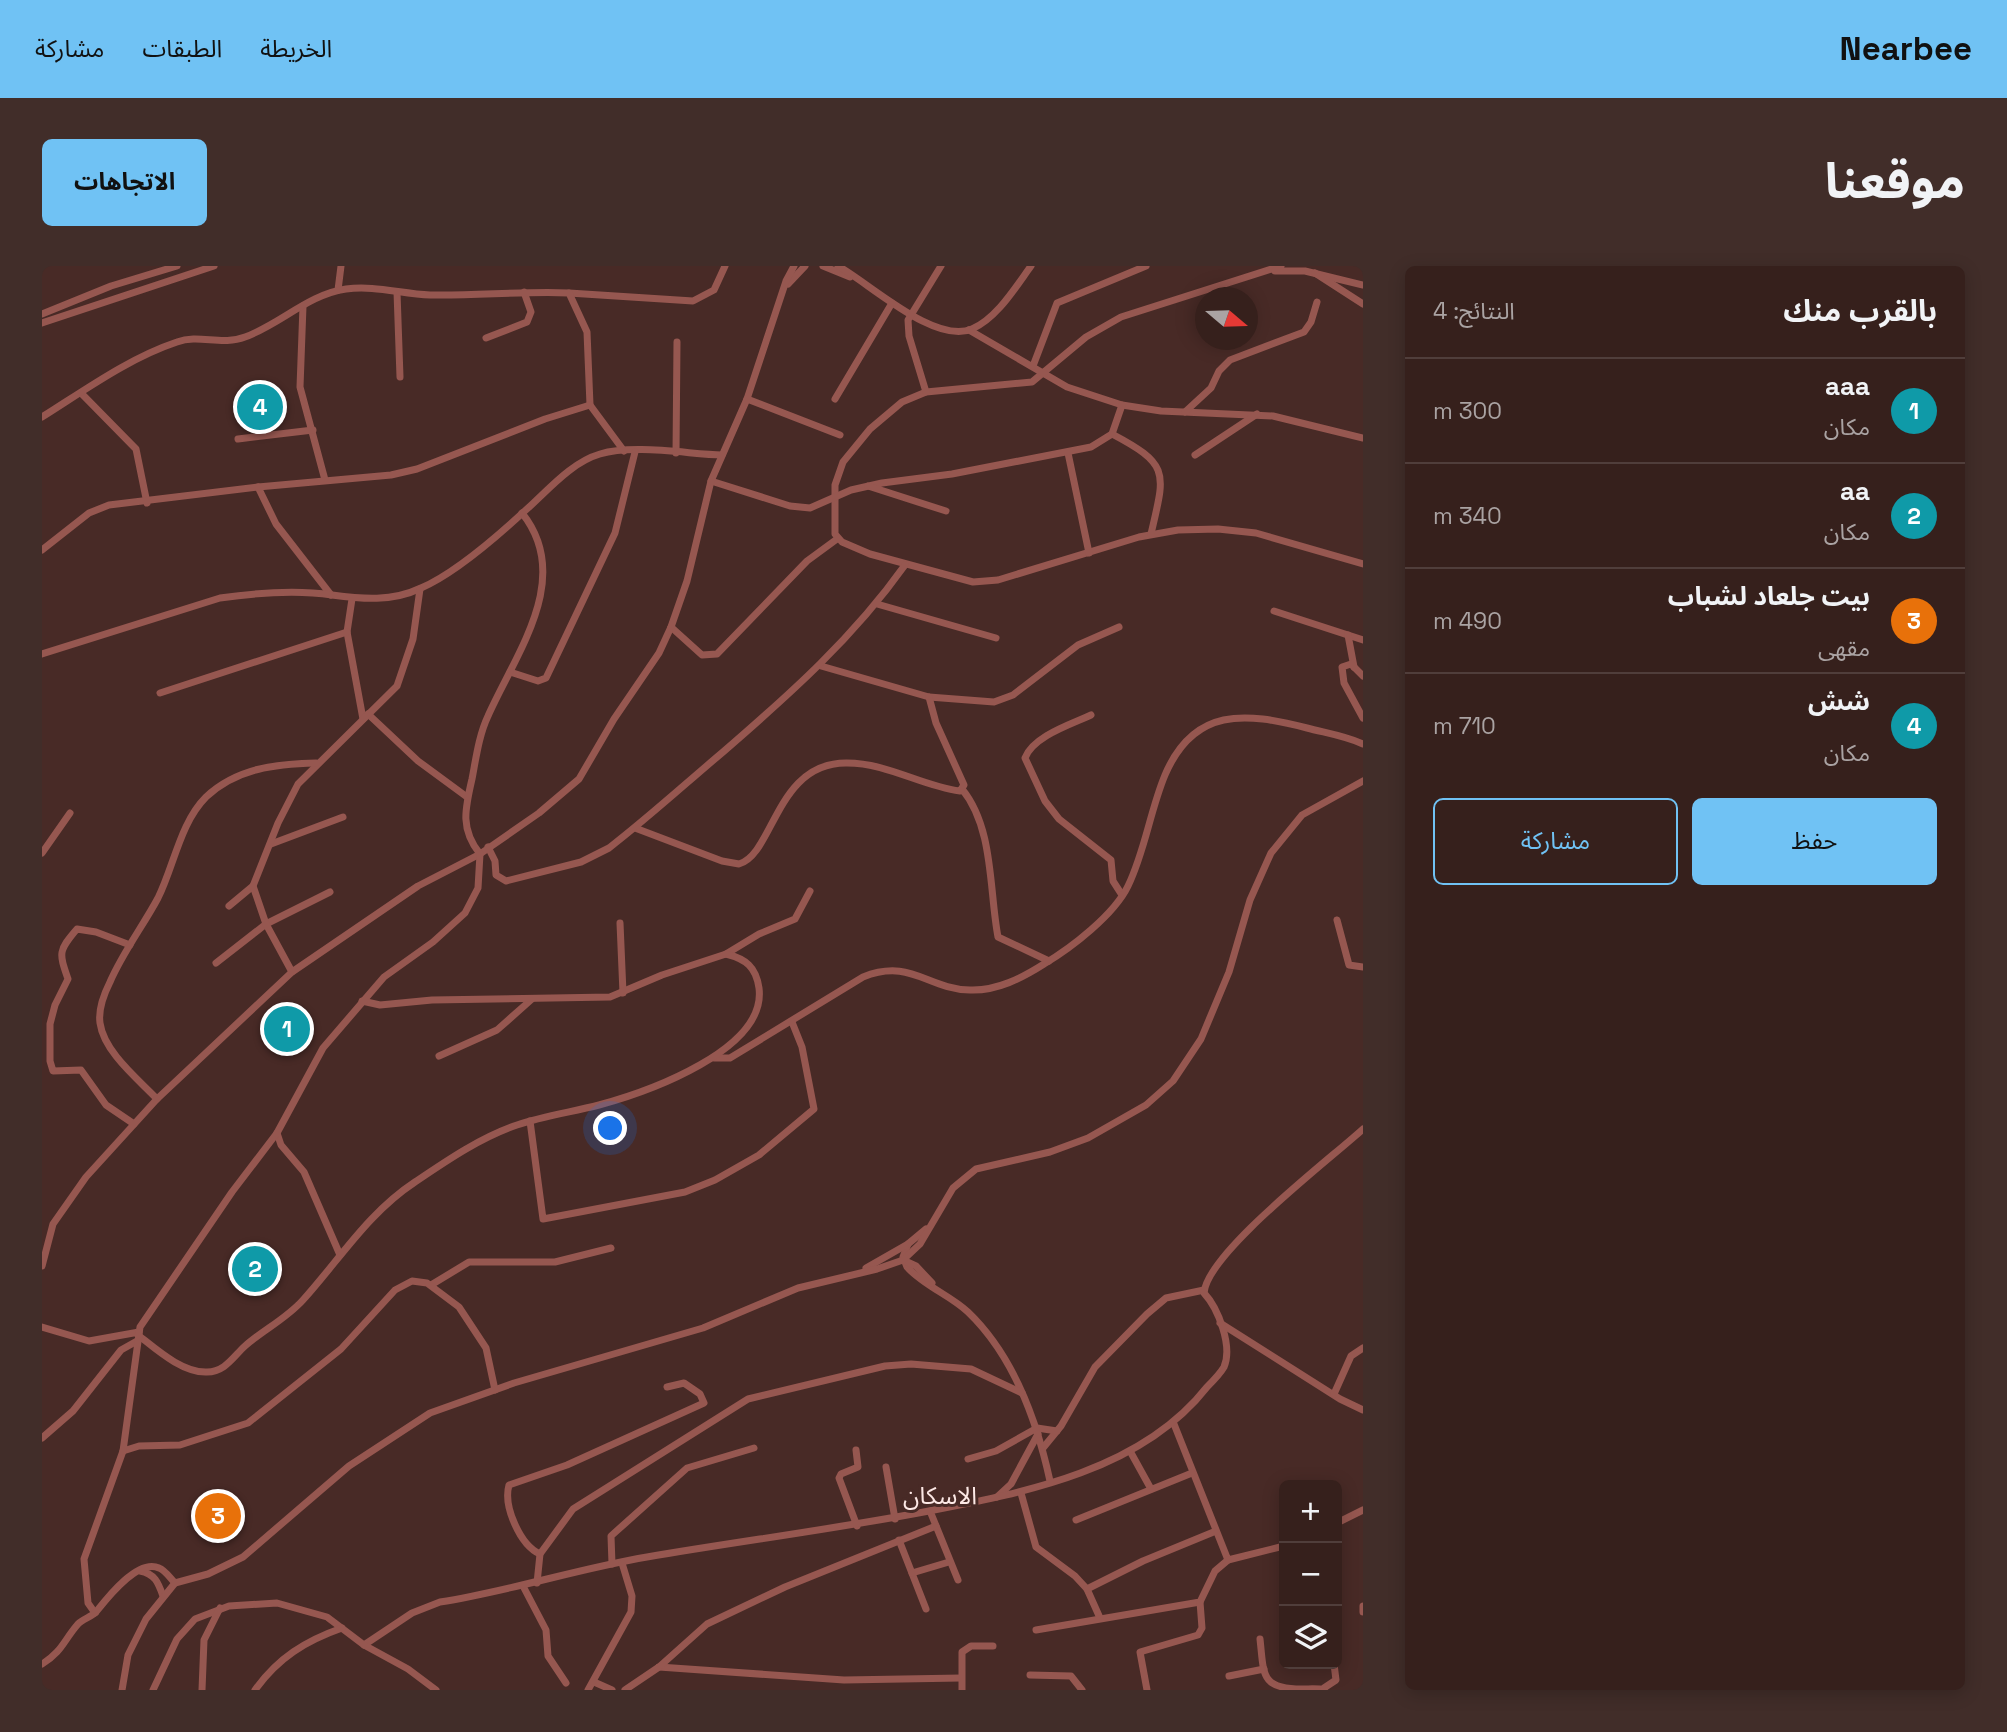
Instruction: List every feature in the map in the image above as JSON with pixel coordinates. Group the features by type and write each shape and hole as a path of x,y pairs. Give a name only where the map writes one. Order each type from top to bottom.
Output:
{"street":[{"path":"42,314 119,283 177,266"},
{"path":"42,323 214,266"},
{"path":"338,290 341,266"},
{"path":"42,417 143,357 176,342 195,339 216,342 237,340 338,290 360,288 436,295 569,293 694,301 709,295 718,286 725,266"},
{"path":"42,1266 47,1254 49,1231 61,1211 134,1124 292,972 429,879 481,854 539,813 579,779 614,719 655,660 671,627 687,581 711,481 747,399 783,290 794,266"},
{"path":"783,290 805,266"},
{"path":"823,266 857,279"},
{"path":"838,266 909,313 943,329 969,330 1076,391 1122,405 1185,412 1258,414 1363,438"},
{"path":"926,392 909,336 909,313 942,266"},
{"path":"969,330 993,315 1031,266"},
{"path":"1033,366 1057,303 1146,266"},
{"path":"837,539 835,497 839,469 862,437 894,407 926,392 1000,383 1026,383 1044,372 1086,337 1121,317 1282,266"},
{"path":"1266,272 1298,270 1363,285"},
{"path":"1314,273 1363,304"},
{"path":"397,292 400,377"},
{"path":"486,338 527,322 531,312 524,292"},
{"path":"569,293 587,332 590,405 624,451"},
{"path":"1185,412 1211,388 1226,363 1306,331 1317,302"},
{"path":"835,399 892,303"},
{"path":"303,306 299,379 325,480"},
{"path":"676,453 677,342"},
{"path":"81,393 136,449 147,503"},
{"path":"747,399 839,435"},
{"path":"42,550 89,513 109,505 147,503 325,480 374,478 416,469 545,419 590,405"},
{"path":"711,481 805,509 868,486 1068,453 1099,445 1112,434 1122,405"},
{"path":"1195,455 1258,414"},
{"path":"238,439 313,430"},
{"path":"1112,434 1145,453 1160,471 1161,485 1151,534"},
{"path":"42,654 220,598 244,595 331,595 352,599 376,599 420,589 522,513 590,457 624,451 722,456"},
{"path":"510,671 538,681 546,678 615,533 635,452"},
{"path":"1068,453 1089,553"},
{"path":"868,486 946,511"},
{"path":"258,487 276,524 331,595"},
{"path":"42,1438 73,1411 121,1350 138,1336 232,1192 276,1133 323,1048 384,976 433,942 465,913 478,888 481,854 468,839 467,797 486,719 534,617 544,576 540,542 522,513"},
{"path":"837,539 848,546 905,565 948,577 986,582 1151,534 1218,529 1256,533 1363,564"},
{"path":"671,627 702,654 717,654 807,561 837,539"},
{"path":"488,847 495,861 495,875 506,881 581,862 609,848 821,666 877,604 905,565"},
{"path":"229,906 253,886 278,823 298,784 316,763 397,686 413,639 420,589"},
{"path":"352,599 347,632 366,716 418,761 467,797"},
{"path":"877,604 996,638"},
{"path":"1274,611 1363,640"},
{"path":"821,666 929,697 987,702 1005,699 1078,645 1119,626"},
{"path":"160,694 347,632"},
{"path":"1348,635 1354,667"},
{"path":"1363,676 1354,667 1344,664 1342,677 1363,718"},
{"path":"929,697 942,738 961,778 962,789 974,806 984,840 998,937 1049,961"},
{"path":"1091,715 1045,738 1030,749 1025,758 1045,801 1059,819 1111,860 1113,881 1122,895"},
{"path":"714,1058 730,1058 863,977 887,968 971,990 1009,982 1049,961 1079,940 1105,916 1128,887 1166,773 1180,747 1195,733 1224,719 1274,719 1363,744"},
{"path":"157,1099 126,1067 112,1048 100,1023 100,1010 110,982 158,896 184,831 204,799 240,774 275,764 316,763"},
{"path":"635,828 722,861 739,864 755,850 799,782 811,772 828,765 869,764 955,790 962,789"},
{"path":"122,1690 128,1655 146,1619 175,1583 208,1574 243,1557 349,1466 424,1417 495,1390 645,1347 719,1322 797,1288 903,1260 920,1244 953,1188 976,1169 1050,1152 1088,1138 1131,1115 1169,1086 1186,1063 1213,1014 1250,900 1271,853 1302,815 1363,781"},
{"path":"42,853 70,813"},
{"path":"271,844 343,817"},
{"path":"253,886 266,925 292,972"},
{"path":"362,1001 380,1005 409,1001 610,997 651,979 726,954 759,934 795,919 810,891"},
{"path":"216,963 266,925 330,892"},
{"path":"1337,920 1349,965 1363,967"},
{"path":"620,923 623,993"},
{"path":"130,945 96,932 77,929 63,945 61,964 68,979 55,1005 50,1024 50,1061 56,1073 80,1070 106,1105 134,1124"},
{"path":"42,1327 89,1341 138,1336 187,1367 208,1373 223,1368 249,1343 294,1309 373,1214 411,1185 481,1141 530,1121 619,1099 714,1058 750,1025 760,1004 755,970 740,958 726,954"},
{"path":"439,1056 497,1030 533,999"},
{"path":"530,1121 543,1219 685,1192 721,1177 759,1155 814,1110 802,1047 792,1022"},
{"path":"1204,1290 1215,1265 1242,1235 1363,1129"},
{"path":"276,1133 281,1144 304,1172 340,1255"},
{"path":"857,1273 908,1244 927,1228"},
{"path":"903,1260 908,1244"},
{"path":"432,1285 469,1262 555,1262 611,1248"},
{"path":"887,1257 903,1260 910,1271 961,1305 981,1326 1022,1393 1043,1448 1050,1481"},
{"path":"123,1451 139,1446 180,1445 248,1423 341,1349 401,1285 418,1280 432,1285 454,1301 485,1344 495,1390"},
{"path":"364,1645 426,1607 612,1564 857,1526 1021,1493 1089,1469 1130,1451 1174,1424 1223,1369 1225,1343 1214,1304 1204,1290"},
{"path":"1043,1448 1057,1431 1095,1367 1147,1314 1166,1298 1204,1290"},
{"path":"1220,1323 1363,1410"},
{"path":"95,1613 86,1594 84,1559 123,1451 138,1336"},
{"path":"1334,1394 1351,1356 1363,1348"},
{"path":"537,1583 540,1554 580,1503 748,1399 886,1366 911,1364 971,1369 1022,1393"},
{"path":"540,1554 526,1544 521,1535 509,1502 509,1485 567,1465 704,1403 700,1394 684,1382 667,1387"},
{"path":"1174,1424 1227,1560"},
{"path":"968,1459 996,1451 1037,1431 1057,1431"},
{"path":"996,1498 1011,1484 1037,1431"},
{"path":"612,1564 611,1536 674,1477 695,1464 754,1448"},
{"path":"856,1450 858,1467 841,1474 839,1478 857,1526"},
{"path":"1130,1451 1151,1489"},
{"path":"886,1467 895,1519"},
{"path":"1076,1520 1192,1473"},
{"path":"1021,1493 1036,1547 1064,1565 1087,1589 1100,1618"},
{"path":"1342,1520 1363,1510"},
{"path":"930,1511 958,1580"},
{"path":"625,1690 659,1667 707,1624 785,1587 936,1526"},
{"path":"1087,1589 1143,1560 1216,1531"},
{"path":"899,1540 926,1609"},
{"path":"1146,1690 1140,1652 1198,1634 1202,1628 1200,1602 1215,1571 1227,1560 1279,1547"},
{"path":"912,1573 949,1562"},
{"path":"588,1690 631,1612 632,1596 622,1563"},
{"path":"42,1664 60,1652 75,1627 95,1613 113,1590 139,1571 149,1566 159,1567 175,1583"},
{"path":"139,1571 149,1573 158,1581 163,1596"},
{"path":"523,1586 546,1630 548,1656 566,1683"},
{"path":"1036,1630 1200,1602"},
{"path":"153,1690 181,1632 201,1614 241,1604 292,1605 327,1617 364,1645 408,1669 423,1687 436,1690"},
{"path":"1363,1606 1363,1612"},
{"path":"202,1690 204,1640 220,1608"},
{"path":"255,1690 292,1651 306,1641 342,1628"},
{"path":"1260,1639 1267,1680 1276,1687 1324,1689 1336,1680 1335,1669"},
{"path":"962,1690 961,1659 966,1648 993,1646"},
{"path":"659,1667 845,1679 961,1678"},
{"path":"1229,1676 1264,1669"},
{"path":"1030,1675 1072,1676 1082,1690"},
{"path":"594,1682 612,1690"}],"place":[{"name":"شش","path":"260,407"},
{"name":"aaa","path":"287,1029"},
{"name":"aa","path":"255,1269"},
{"name":"بيت جلعاد لشباب","path":"218,1516"}],"district":[{"name":"الاسكان","path":"940,1495"}]}
